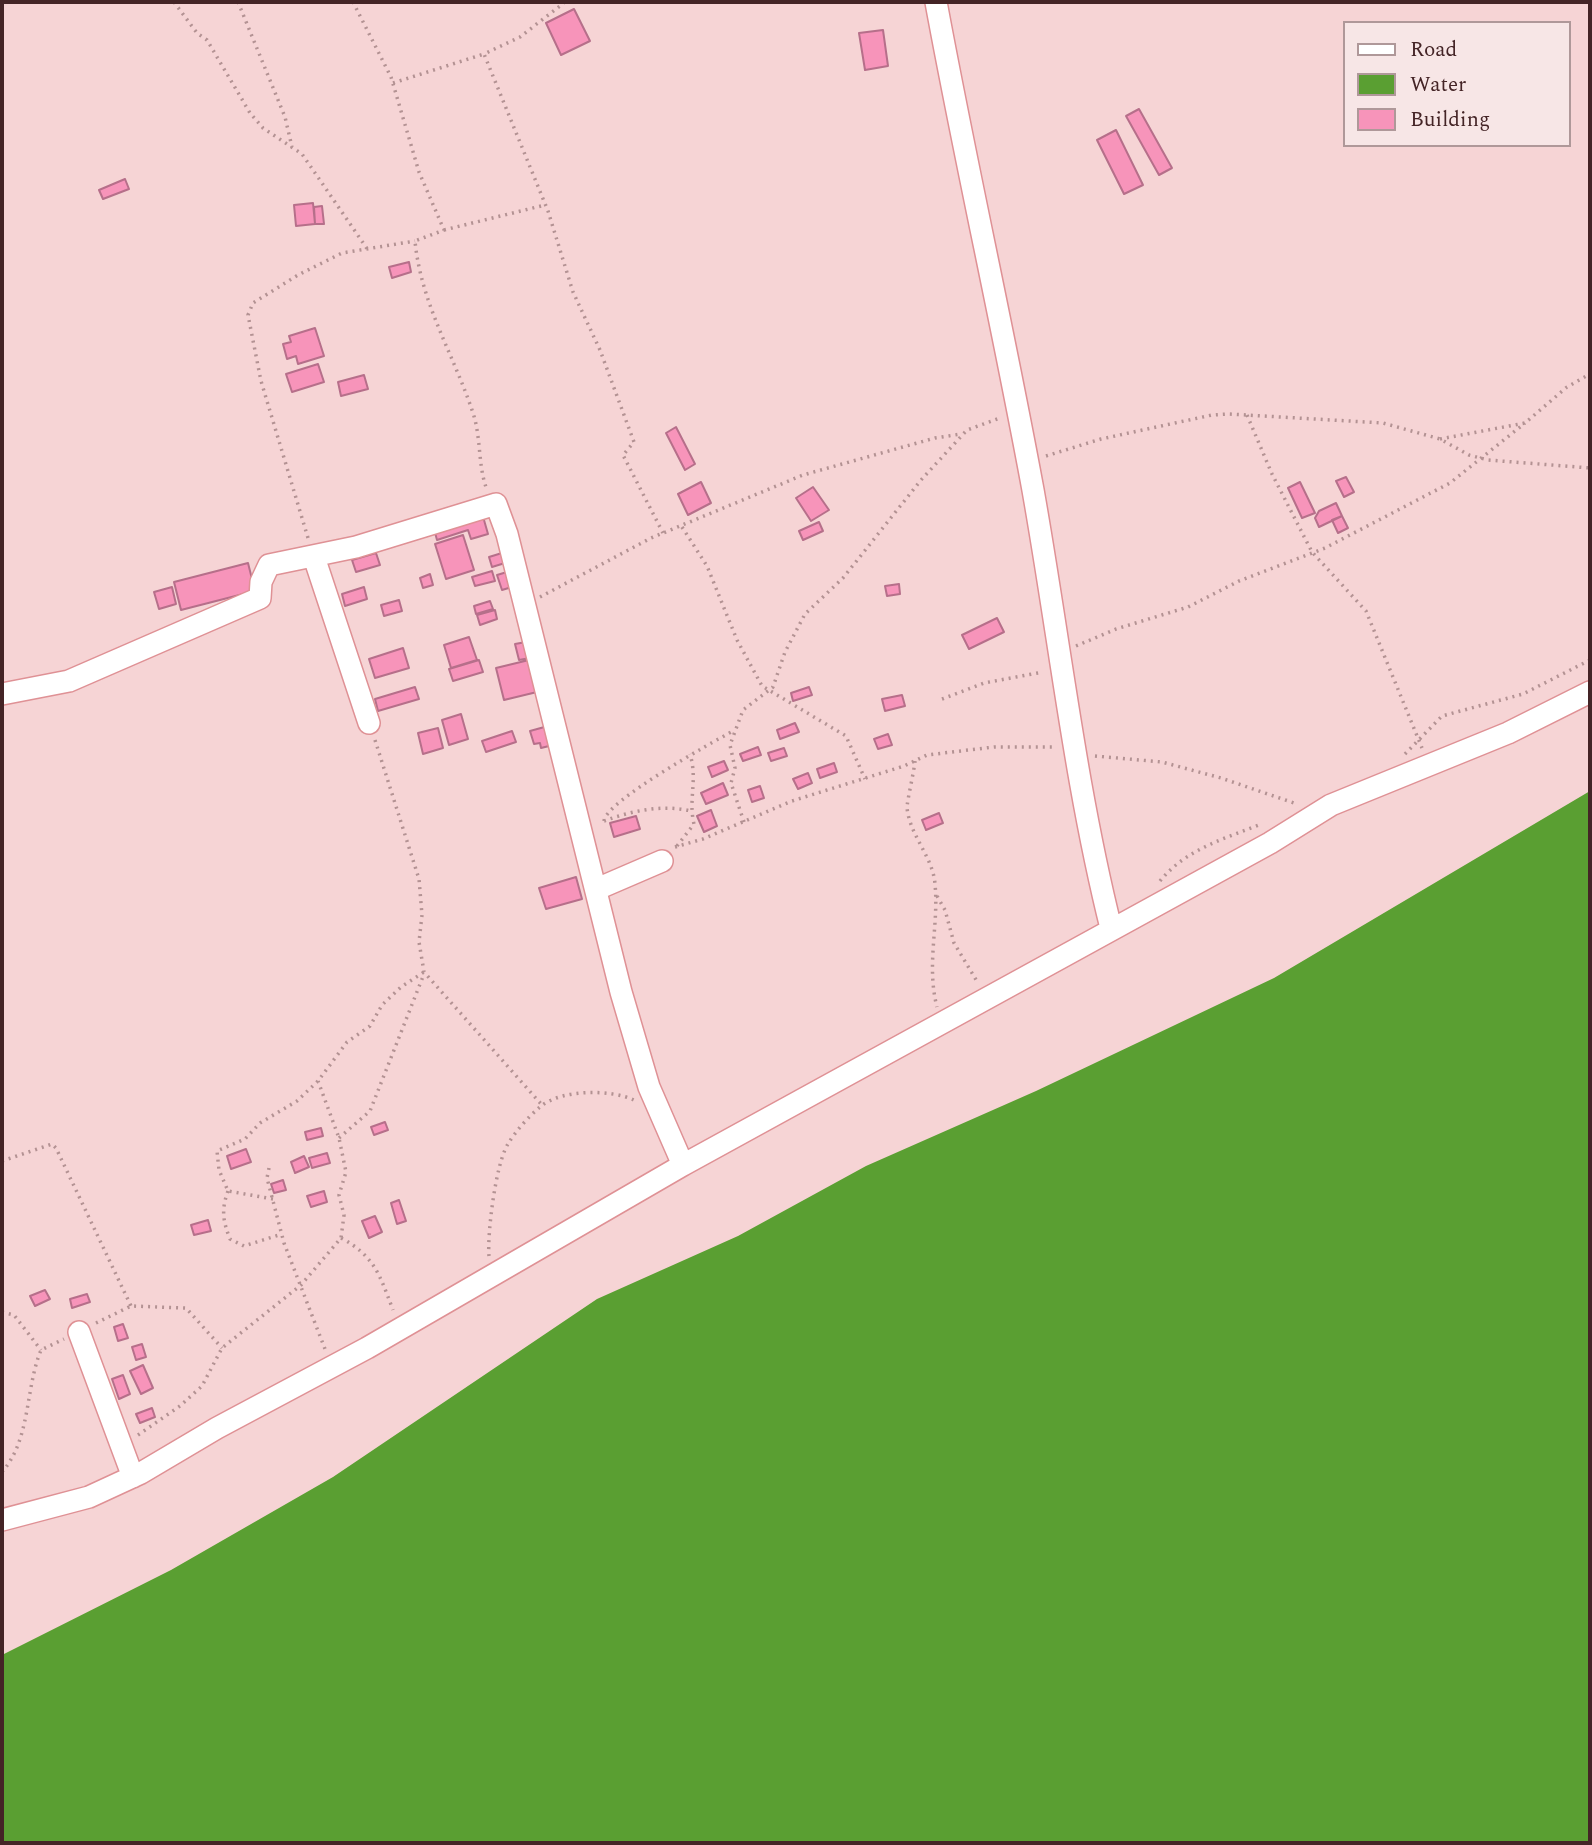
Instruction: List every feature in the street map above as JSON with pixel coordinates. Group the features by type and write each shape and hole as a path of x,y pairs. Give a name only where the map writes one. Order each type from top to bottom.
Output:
{"street":[{"path":"936,2 1026,452 1075,750 1111,929"},
{"path":"2,694 69,681 260,598 261,582 269,565 314,557 496,504 582,828 621,992 657,1107 683,1164"},
{"path":"314,557 369,723"},
{"path":"2,1521 62,1506 133,1477 332,1367 683,1164 1270,843 1331,806 1517,729 1590,692"},
{"path":"597,890 669,854"},
{"path":"79,1332 133,1477"}],"path":[{"path":"174,2 197,33 207,40 250,113 263,128 302,154 368,251"},
{"path":"238,2 285,117 292,148"},
{"path":"353,2 393,83 419,172 444,230"},
{"path":"393,83 484,54 520,37 565,2"},
{"path":"484,54 545,205 573,292 600,350 634,442 623,455 663,533"},
{"path":"314,557 261,381 248,315 253,303 315,265 342,253 415,242 444,230 545,205"},
{"path":"415,242 434,322 469,401 480,436 484,482 496,504"},
{"path":"942,699 984,683 1015,675 1034,675 1086,640 1188,607 1239,581 1281,567 1312,552 1450,482 1482,459 1567,387 1590,374"},
{"path":"1026,452 1045,456 1101,439 1212,415 1247,415 1383,423 1440,439 1482,459 1540,467 1590,468"},
{"path":"1247,415 1272,474 1312,552 1366,611 1418,740 1432,765"},
{"path":"744,822 731,783 735,768 730,745 743,710 769,691 805,614 843,578 898,506 963,434 985,422 1005,417 1019,418"},
{"path":"1440,439 1515,428 1525,423"},
{"path":"524,604 663,533 803,475 934,438 963,434"},
{"path":"682,527 706,566 748,663 769,691 846,736 865,779"},
{"path":"1403,756 1442,716 1524,694 1590,660"},
{"path":"339,1138 370,1111 424,972 419,943 422,905 419,878 369,723"},
{"path":"604,821 608,810 690,754 735,730"},
{"path":"669,854 792,801 865,779 927,755 994,747 1075,750 1111,759 1162,762 1286,799 1302,807"},
{"path":"669,854 694,824 691,811 696,786 690,754"},
{"path":"915,761 913,785 907,805 915,836 935,879 931,966 941,1022"},
{"path":"582,828 621,814 674,807 691,811"},
{"path":"936,895 945,910 954,943 988,996"},
{"path":"282,1234 244,1246 230,1240 222,1207 228,1191 219,1170 217,1151 245,1139 260,1123 297,1101 318,1082 347,1042 370,1026 382,1005 401,987 424,972"},
{"path":"424,972 542,1105"},
{"path":"121,1444 180,1406 202,1386 222,1348 301,1285 341,1238 344,1215 339,1195 346,1172 339,1138 318,1082"},
{"path":"489,1276 491,1220 507,1145 542,1105 585,1092 605,1092 657,1107"},
{"path":"2,1161 52,1144 56,1148 131,1306"},
{"path":"269,1168 267,1178 282,1234 332,1367"},
{"path":"228,1191 272,1199"},
{"path":"341,1238 358,1247 375,1264 400,1328"},
{"path":"41,1350 131,1306 186,1308 222,1348"},
{"path":"2,1312 14,1315 41,1350"},
{"path":"2,1472 13,1460 19,1443 41,1350"}],"water":[{"path":"1590,791 1590,1843 2,1843 2,1655 171,1570 333,1477 597,1299 738,1236 866,1166 1036,1091 1274,978"}],"building":[{"path":"574,9 590,41 561,55 546,23"},
{"path":"883,30 888,66 865,70 859,33"},
{"path":"1139,109 1172,168 1159,175 1126,116"},
{"path":"1116,130 1143,185 1124,194 1097,140"},
{"path":"125,179 129,189 103,199 99,190"},
{"path":"313,203 315,224 296,226 294,205"},
{"path":"322,206 324,224 315,224 314,207"},
{"path":"409,262 411,272 392,278 389,267"},
{"path":"315,328 324,356 298,364 296,356 287,359 283,344 291,342 289,336"},
{"path":"318,364 324,382 292,392 286,374"},
{"path":"364,375 368,389 341,396 338,382"},
{"path":"676,427 695,464 685,470 666,433"},
{"path":"1346,477 1354,492 1344,497 1336,481"},
{"path":"701,482 711,503 688,515 678,494"},
{"path":"1300,482 1315,513 1302,518 1288,488"},
{"path":"813,487 829,510 811,521 796,498"},
{"path":"1336,503 1342,516 1319,527 1315,518 1319,511"},
{"path":"482,513 488,534 471,539 468,530 437,540 434,529"},
{"path":"1342,516 1348,528 1338,533 1332,520"},
{"path":"819,522 823,531 803,540 799,531"},
{"path":"463,535 474,570 446,579 435,544"},
{"path":"376,553 380,565 356,572 352,560"},
{"path":"502,553 505,563 492,567 489,557"},
{"path":"248,563 255,591 181,610 174,582"},
{"path":"492,571 495,581 475,586 472,577"},
{"path":"507,572 512,587 502,590 497,575"},
{"path":"430,574 433,585 423,588 420,578"},
{"path":"899,584 900,594 887,596 885,586"},
{"path":"172,587 176,604 159,609 154,592"},
{"path":"364,587 367,599 345,606 342,594"},
{"path":"399,600 402,611 384,616 381,605"},
{"path":"490,601 493,609 476,614 474,606"},
{"path":"495,610 497,619 480,625 477,615"},
{"path":"997,618 1004,632 969,649 962,635"},
{"path":"469,637 477,660 451,668 444,645"},
{"path":"526,642 530,658 519,660 515,644"},
{"path":"403,648 409,668 375,678 369,659"},
{"path":"479,660 483,672 453,681 449,669"},
{"path":"529,660 537,692 504,700 496,668"},
{"path":"415,687 419,699 378,711 375,699"},
{"path":"809,687 812,695 793,701 791,693"},
{"path":"902,695 905,706 885,711 882,699"},
{"path":"461,714 468,739 449,745 442,720"},
{"path":"795,723 799,732 780,739 777,730"},
{"path":"548,726 553,745 541,748 540,743 534,744 530,731"},
{"path":"438,728 443,748 423,754 418,733"},
{"path":"512,731 516,742 486,752 482,741"},
{"path":"888,734 892,745 878,749 874,739"},
{"path":"758,747 761,755 743,761 740,754"},
{"path":"784,748 787,756 771,761 768,753"},
{"path":"724,761 728,770 712,777 708,767"},
{"path":"834,763 837,772 820,778 817,769"},
{"path":"808,773 812,783 798,789 793,779"},
{"path":"723,783 728,795 706,804 701,793"},
{"path":"760,786 764,798 752,802 748,790"},
{"path":"711,810 717,826 704,832 697,816"},
{"path":"939,813 943,823 926,830 922,820"},
{"path":"636,816 640,829 614,837 610,823"},
{"path":"576,877 582,899 546,909 539,888"},
{"path":"385,1122 388,1130 374,1135 371,1127"},
{"path":"321,1128 323,1136 307,1140 305,1132"},
{"path":"246,1149 251,1162 231,1169 227,1156"},
{"path":"327,1153 330,1163 312,1168 309,1158"},
{"path":"304,1156 309,1167 295,1173 291,1162"},
{"path":"283,1180 286,1190 274,1193 271,1184"},
{"path":"324,1191 327,1202 311,1207 307,1196"},
{"path":"399,1200 406,1221 397,1224 391,1203"},
{"path":"375,1216 382,1232 369,1238 362,1221"},
{"path":"208,1220 211,1231 194,1235 191,1225"},
{"path":"45,1290 50,1299 35,1306 30,1296"},
{"path":"87,1294 90,1302 72,1308 70,1299"},
{"path":"123,1324 128,1338 118,1341 114,1327"},
{"path":"142,1344 146,1357 136,1360 132,1347"},
{"path":"143,1365 153,1388 141,1394 130,1371"},
{"path":"123,1375 130,1394 119,1399 112,1379"},
{"path":"152,1408 155,1417 140,1423 136,1414"}]}
